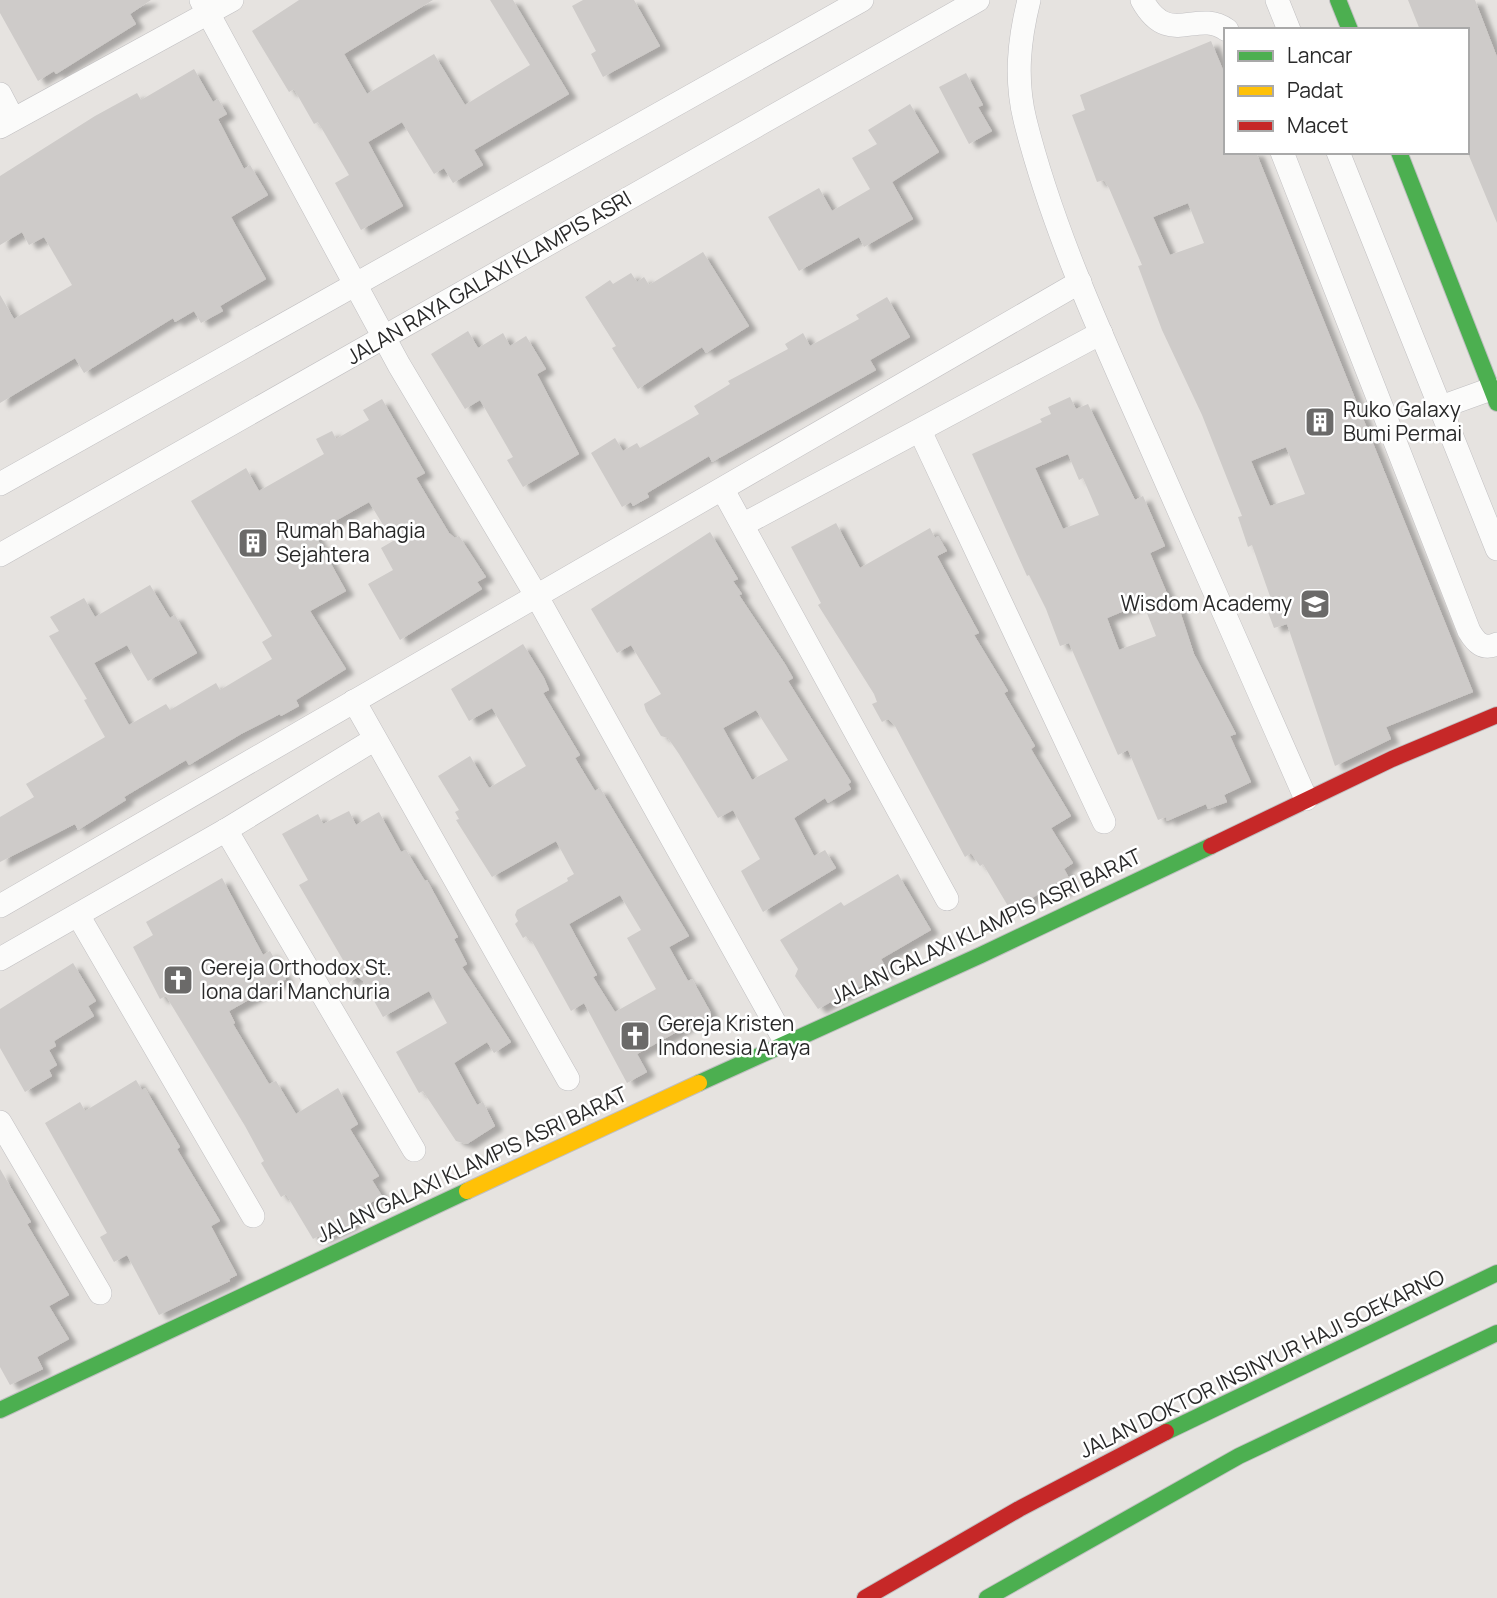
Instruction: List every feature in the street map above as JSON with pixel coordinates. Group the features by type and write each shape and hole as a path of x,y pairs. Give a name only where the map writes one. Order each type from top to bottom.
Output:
{"street":[{"path":"0,94 7,123 205,7 232,0"},
{"path":"0,484 862,0"},
{"name":"JALAN RAYA GALAXI KLAMPIS ASRI","path":"0,555 978,0"},
{"path":"1029,0 1020,34 1018,65 1025,119 1080,282 1306,799"},
{"path":"1142,0 1154,18 1167,25 1213,24 1224,29"},
{"path":"1277,0 1288,28"},
{"path":"1338,0 1349,28"},
{"path":"205,7 385,337 536,595 786,1043"},
{"path":"1283,154 1469,631 1480,644 1490,647 1497,644"},
{"path":"1339,154 1472,399"},
{"path":"1400,154 1472,399 1497,549"},
{"path":"0,906 1080,282"},
{"path":"744,524 1101,333"},
{"path":"920,431 1104,822"},
{"path":"723,490 947,899"},
{"path":"354,701 568,1079"},
{"name":"JALAN GALAXI KLAMPIS ASRI BARAT","path":"0,1410 981,954 1306,799 1497,715"},
{"path":"0,959 226,830 375,739"},
{"path":"226,830 414,1150"},
{"path":"78,915 253,1216"},
{"path":"0,1122 100,1293"},
{"name":"JALAN DOKTOR INSINYUR HAJI SOEKARNO","path":"865,1598 937,1554 1173,1426 1497,1273"},
{"path":"987,1598 1239,1457 1497,1333"}],"building":[{"path":"0,0 151,0 130,14 136,24 56,74 54,71 38,81 0,13"},
{"path":"299,0 433,0 344,54 367,94 434,54 465,105 530,65 490,0 513,0 569,94 474,150 483,165 453,183 444,168 434,174 402,122 368,142 403,206 361,230 335,183 349,175 318,122 314,124 294,89 289,92 252,31"},
{"path":"583,0 634,0 660,46 603,77 591,54 596,51 572,6"},
{"path":"1408,0 1475,0 1497,57 1497,223 1468,154 1469,28 1419,28"},
{"path":"1211,41 1224,72 1224,154 1257,154 1473,692 1386,727 1391,739 1335,766 1287,624 1274,628 1265,604 1272,602 1252,545 1248,547 1238,517 1242,516 1202,415 1162,330 1138,266 1142,265 1109,188 1104,180 1097,182 1072,115 1085,110 1080,95","holes":["1188,203 1204,243 1170,255 1153,217","1286,447 1305,494 1270,506 1251,461"]},
{"path":"194,69 213,102 218,99 227,114 218,119 244,169 250,165 268,195 231,217 266,279 220,306 223,311 201,323 194,311 175,322 173,318 84,373 75,358 0,403 0,295 14,319 72,285 44,237 29,245 22,232 0,245 0,176 95,116 137,93 141,100"},
{"path":"966,73 983,105 978,107 992,131 969,144 939,87"},
{"path":"910,104 939,152 892,182 913,219 864,247 859,237 799,271 768,217 819,188 832,211 870,189 852,158 877,144 868,130"},
{"path":"703,252 749,326 706,353 702,347 638,389 612,348 616,346 585,297 610,280 613,284 631,273 637,282 644,277 649,285"},
{"path":"887,297 910,337 870,360 876,370 712,462 709,456 647,493 649,497 633,506 631,502 622,507 591,453 615,438 623,451 637,443 640,448 699,414 694,406 730,384 728,381 788,349 785,344 803,333 810,346 859,319 856,315"},
{"path":"468,331 478,348 503,333 510,346 526,336 546,369 537,374 579,454 523,487 507,460 513,457 480,400 465,409 431,354"},
{"path":"1070,397 1076,409 1088,404 1135,500 1143,496 1165,546 1150,553 1169,598 1175,596 1194,654 1236,734 1230,736 1251,782 1224,795 1227,802 1208,809 1206,804 1167,821 1166,817 1158,820 1128,750 1118,755 1069,643 1060,646 1046,609 1029,575 1027,576 972,454 1042,422 1040,419 1051,414 1048,407","holes":["1068,454 1079,480 1083,478 1099,515 1063,529 1035,468","1143,603 1156,636 1119,650 1107,618"]},
{"path":"382,399 425,473 416,478 449,533 455,538 459,536 486,577 477,582 482,589 400,640 368,584 393,570 381,548 393,541 369,502 314,533 346,591 310,611 346,669 296,700 299,706 241,734 189,765 186,760 124,797 126,800 78,830 75,824 0,862 0,817 34,797 26,784 105,737 84,700 87,699 49,636 59,631 50,617 84,598 95,617 150,585 170,618 175,615 197,653 148,681 127,645 94,663 129,725 166,704 170,710 216,683 220,690 272,659 262,642 272,636 191,501 246,468 259,491 324,454 316,439 332,431 336,439 369,420 363,410"},
{"path":"836,523 860,568 930,528 935,538 938,536 947,551 937,556 979,633 974,635 1008,691 1004,693 1035,746 1031,749 1071,816 1051,828 1073,863 1064,869 1073,885 1058,894 1053,885 1011,911 983,864 980,866 971,853 965,857 895,726 888,719 882,722 872,704 877,702 874,694 818,605 821,603 791,547"},
{"path":"710,532 738,579 733,581 742,594 739,595 785,664 793,678 788,681 851,782 848,784 851,789 828,803 825,798 794,818 814,856 825,850 836,868 763,912 741,871 760,859 733,810 718,818 679,754 668,738 661,736 646,711 644,704 661,694 631,645 617,653 591,609","holes":["756,710 788,760 752,780 723,728"]},
{"path":"523,644 549,690 543,693 580,755 575,758 595,791 600,788 689,936 669,947 688,981 692,979 711,1013 637,1054 647,1072 627,1083 584,1003 571,1011 532,941 526,936 523,938 515,924 518,921 515,915 517,910 568,881 567,878 574,874 556,841 492,877 456,820 459,819 455,812 459,810 438,776 470,756 489,788 526,766 492,708 469,721 451,689","holes":["620,895 641,930 627,938 656,989 615,1012 593,977 597,975 569,924"]},
{"path":"349,811 356,825 379,812 401,852 406,850 425,881 427,880 458,937 454,939 467,964 462,967 511,1042 494,1053 487,1042 454,1063 477,1105 483,1102 495,1126 467,1144 456,1141 423,1091 419,1093 396,1052 447,1023 429,991 383,1017 363,981 358,977 348,983 338,964 343,960 299,885 308,880 282,834 318,814 323,824"},
{"path":"898,874 931,930 881,959 888,971 818,1009 795,976 798,969 780,940 841,902 844,906"},
{"path":"222,878 263,955 270,951 286,979 229,1011 235,1023 233,1024 269,1084 276,1081 296,1114 338,1088 358,1124 350,1129 379,1176 372,1180 382,1196 350,1215 354,1221 350,1225 320,1239 319,1236 313,1239 286,1194 281,1197 261,1163 264,1161 245,1126 166,996 160,999 133,947 153,935 146,922"},
{"path":"73,963 96,1001 88,1006 94,1016 54,1041 56,1046 49,1050 57,1065 49,1070 52,1076 25,1092 0,1048 0,1009"},
{"path":"136,1080 142,1090 145,1088 220,1221 211,1226 237,1275 229,1279 230,1281 159,1315 127,1255 114,1262 100,1237 107,1233 45,1123 80,1102 85,1111"},
{"path":"0,1169 31,1222 27,1224 69,1295 49,1306 69,1339 37,1357 43,1369 10,1385 0,1367"}],"traffic: fast":[{"path":"1338,0 1349,28"},
{"path":"1400,154 1497,403"},
{"path":"699,1083 981,955 1211,846"},
{"path":"0,1410 467,1191"},
{"path":"1166,1432 1497,1273"},
{"path":"987,1598 1239,1456 1497,1333"}],"traffic: slow":[{"path":"467,1191 699,1083"}],"traffic: jam":[{"path":"1211,846 1392,759 1497,715"},
{"path":"865,1598 1019,1509 1166,1432"}],"place":[{"name":"Ruko Galaxy Bumi Permai","path":"1320,422"},
{"name":"Rumah Bahagia Sejahtera","path":"253,543"},
{"name":"Wisdom Academy","path":"1315,604"},
{"name":"Gereja Orthodox St. Iona dari Manchuria","path":"178,980"},
{"name":"Gereja Kristen Indonesia Araya","path":"635,1036"}]}
